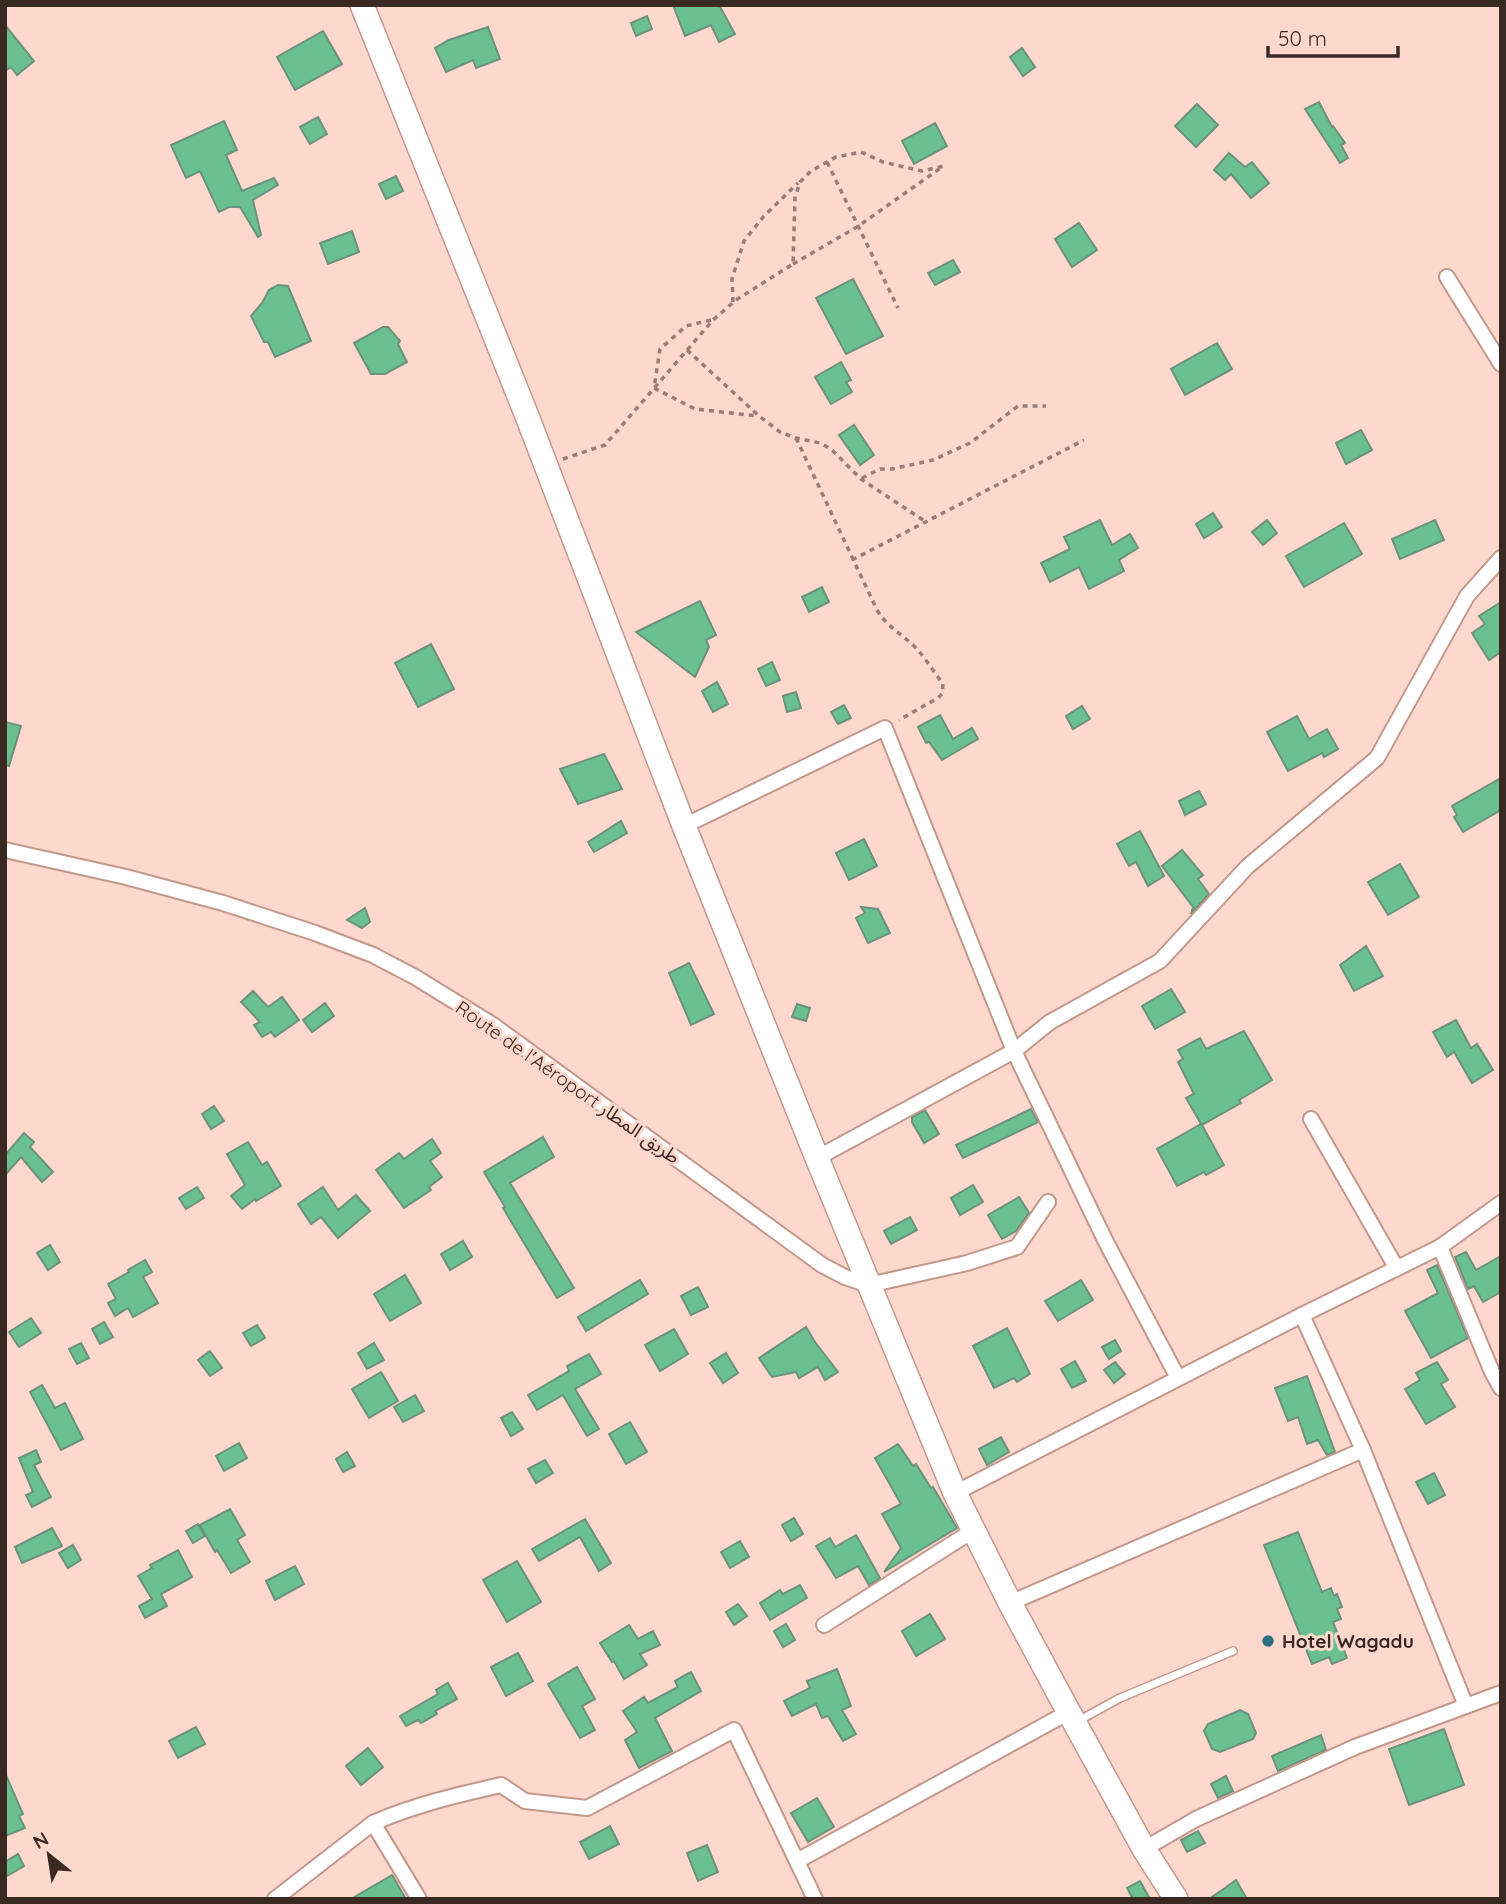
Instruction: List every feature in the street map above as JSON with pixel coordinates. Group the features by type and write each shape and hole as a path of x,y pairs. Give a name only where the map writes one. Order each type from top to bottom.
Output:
{"main road":[{"path":"362,5 546,464 684,826 955,1493 1072,1718 1144,1849 1175,1899"}],"street":[{"path":"1447,277 1501,364"},
{"path":"817,1158 1014,1051 1050,1022 1160,961 1248,866 1377,758 1467,596 1501,558"},
{"path":"684,826 885,728 1014,1051 1106,1242 1178,1378"},
{"name":"Route de l'Aéroport طريق المطار","path":"5,850 126,877 223,903 373,955 415,977 493,1025 822,1265 869,1285"},
{"path":"1311,1119 1396,1267"},
{"path":"869,1285 967,1263 1017,1247 1048,1202"},
{"path":"955,1493 1440,1247 1501,1203"},
{"path":"1440,1247 1501,1388"},
{"path":"1302,1315 1363,1450 1466,1706"},
{"path":"1010,1602 1363,1450"},
{"path":"824,1625 974,1530"},
{"path":"1144,1849 1196,1819 1354,1747 1501,1693"},
{"path":"797,1861 1072,1718"},
{"path":"275,1899 373,1823 430,1802 501,1785 525,1801 587,1808 734,1730 815,1899"},
{"path":"373,1823 419,1899"}],"lane":[{"path":"1072,1718 1233,1651"}],"path":[{"path":"546,464 605,445 687,349 733,302 857,227 944,166 922,171 883,162 861,152 836,157 811,171 764,216 744,241 732,279 733,302"},
{"path":"827,162 898,308"},
{"path":"793,264 795,198 800,182"},
{"path":"654,388 660,349 686,326 713,320"},
{"path":"687,349 780,432 820,443 831,449 861,479 926,522"},
{"path":"654,388 695,409 759,416"},
{"path":"861,479 880,469 933,460 970,443 1018,406 1046,406"},
{"path":"796,438 883,621 915,648 943,684 942,694 938,698 885,728"},
{"path":"852,560 1084,440"}],"building":[{"path":"673,5 719,5 735,34 719,42 711,25 685,36"},
{"path":"647,16 652,29 636,36 631,23"},
{"path":"5,25 34,61 17,75 11,67 5,71"},
{"path":"488,27 500,59 476,68 473,60 446,72 435,48 449,40"},
{"path":"323,31 342,64 295,90 277,57"},
{"path":"1022,48 1035,67 1023,76 1010,57"},
{"path":"1319,102 1332,127 1345,143 1341,145 1348,158 1340,163 1305,109"},
{"path":"1197,104 1218,125 1196,147 1175,126"},
{"path":"318,117 327,134 310,144 300,127"},
{"path":"224,121 237,150 226,155 242,191 274,178 278,185 253,200 261,235 258,237 240,207 229,207 219,212 200,171 186,178 171,145"},
{"path":"935,123 947,146 914,164 902,141"},
{"path":"1229,153 1245,167 1252,162 1269,183 1251,198 1231,174 1225,180 1214,170"},
{"path":"396,176 403,191 386,199 379,184"},
{"path":"1079,223 1097,250 1072,267 1055,239"},
{"path":"352,231 359,252 328,264 320,243"},
{"path":"953,260 960,272 935,285 928,273"},
{"path":"853,279 883,336 846,354 816,298"},
{"path":"278,285 288,286 311,341 275,357 251,316 269,290"},
{"path":"383,327 388,327 400,341 398,344 407,362 385,374 371,374 354,343"},
{"path":"1217,343 1232,369 1185,395 1171,369"},
{"path":"841,362 851,380 846,382 852,392 831,404 815,377"},
{"path":"854,425 874,455 860,465 839,435"},
{"path":"1361,430 1372,450 1346,464 1336,443"},
{"path":"1213,513 1222,527 1204,538 1196,524"},
{"path":"1100,520 1112,545 1130,534 1138,548 1119,560 1124,571 1089,589 1079,567 1050,582 1041,563 1070,549 1064,537"},
{"path":"1267,520 1277,533 1263,545 1252,532"},
{"path":"1435,520 1444,540 1400,559 1392,539"},
{"path":"1344,523 1362,554 1304,587 1286,556"},
{"path":"822,587 829,602 809,612 802,597"},
{"path":"700,601 716,635 706,640 709,647 695,677 636,632"},
{"path":"1501,602 1501,652 1489,660 1472,633 1485,624 1479,616"},
{"path":"431,644 454,689 418,707 395,663"},
{"path":"772,662 780,680 766,686 758,669"},
{"path":"717,682 728,704 713,712 702,691"},
{"path":"796,692 801,708 787,712 783,696"},
{"path":"844,705 851,718 838,724 831,712"},
{"path":"1082,706 1090,719 1073,729 1066,716"},
{"path":"940,715 953,739 972,728 978,739 942,760 929,742 926,743 918,727"},
{"path":"1297,716 1309,739 1327,729 1338,749 1324,757 1322,753 1288,771 1267,732"},
{"path":"5,722 21,726 9,766 5,765"},
{"path":"604,754 622,789 578,804 560,769"},
{"path":"1501,778 1501,810 1463,832 1454,817 1457,815 1452,806"},
{"path":"1199,791 1206,804 1185,815 1179,801"},
{"path":"621,821 627,833 594,852 588,842"},
{"path":"1140,831 1164,876 1148,886 1136,862 1129,866 1117,844"},
{"path":"864,839 877,866 849,880 836,853"},
{"path":"1182,850 1203,875 1198,879 1209,894 1191,914 1193,907 1162,866"},
{"path":"1400,864 1419,897 1388,915 1368,882"},
{"path":"861,907 878,909 890,933 868,943 856,918 865,913"},
{"path":"365,908 370,922 362,928 347,920"},
{"path":"1366,946 1383,976 1354,991 1340,965"},
{"path":"689,963 714,1014 691,1025 669,973"},
{"path":"1171,989 1185,1012 1155,1029 1142,1006"},
{"path":"253,991 268,1007 282,997 299,1020 275,1037 271,1032 262,1037 254,1025 260,1022 241,1002"},
{"path":"325,1003 334,1016 312,1032 303,1020"},
{"path":"797,1004 810,1008 806,1021 792,1017"},
{"path":"1456,1020 1471,1048 1477,1044 1493,1070 1472,1083 1454,1052 1447,1057 1433,1032"},
{"path":"1244,1031 1272,1080 1239,1100 1241,1103 1202,1125 1224,1165 1177,1186 1157,1149 1201,1124 1186,1098 1194,1094 1178,1062 1183,1059 1178,1050 1200,1038 1206,1049"},
{"path":"214,1106 224,1121 211,1129 202,1114"},
{"path":"1031,1109 1038,1122 963,1158 956,1145"},
{"path":"925,1110 939,1134 924,1143 912,1117"},
{"path":"24,1133 34,1142 30,1147 53,1172 42,1182 21,1157 5,1175 5,1155"},
{"path":"543,1137 554,1157 510,1183 574,1288 557,1298 484,1172"},
{"path":"432,1139 441,1153 430,1161 442,1177 429,1187 431,1190 404,1208 376,1170 399,1153 404,1159"},
{"path":"248,1142 262,1165 267,1162 281,1186 242,1209 231,1196 245,1185 227,1154"},
{"path":"973,1185 983,1202 960,1215 951,1198"},
{"path":"197,1187 204,1198 186,1209 179,1198"},
{"path":"323,1187 338,1210 356,1195 370,1211 338,1238 321,1217 311,1224 298,1204"},
{"path":"1019,1197 1029,1213 1016,1231 1002,1239 988,1215"},
{"path":"910,1217 917,1230 891,1244 884,1231"},
{"path":"463,1241 472,1257 450,1270 441,1254"},
{"path":"50,1245 60,1262 48,1270 37,1253"},
{"path":"1466,1252 1476,1270 1501,1256 1501,1292 1483,1302 1474,1286 1468,1289 1455,1257"},
{"path":"145,1260 152,1272 143,1277 158,1303 133,1317 128,1308 115,1316 108,1303 116,1299 108,1284"},
{"path":"1437,1265 1468,1338 1431,1358 1405,1311 1438,1293 1427,1270"},
{"path":"405,1275 421,1303 390,1321 374,1294"},
{"path":"640,1280 648,1294 586,1331 578,1317"},
{"path":"1081,1280 1093,1300 1058,1321 1045,1301"},
{"path":"698,1287 708,1307 691,1315 681,1296"},
{"path":"31,1318 41,1333 19,1347 9,1332"},
{"path":"104,1322 113,1337 100,1344 92,1329"},
{"path":"257,1325 265,1338 251,1346 243,1333"},
{"path":"806,1327 838,1372 825,1380 818,1367 799,1378 796,1372 772,1377 759,1358"},
{"path":"1007,1328 1030,1374 1017,1382 1014,1378 994,1388 973,1346"},
{"path":"674,1329 688,1354 660,1371 645,1345"},
{"path":"1115,1340 1121,1351 1109,1359 1102,1347"},
{"path":"81,1343 89,1358 77,1364 69,1349"},
{"path":"374,1343 384,1360 367,1369 358,1353"},
{"path":"210,1351 222,1368 210,1376 198,1360"},
{"path":"726,1353 738,1373 723,1383 710,1363"},
{"path":"589,1354 601,1374 575,1389 599,1429 587,1436 563,1395 537,1410 528,1395 569,1371 567,1366"},
{"path":"1075,1361 1086,1381 1072,1388 1061,1369"},
{"path":"1115,1362 1125,1374 1114,1383 1104,1370"},
{"path":"1437,1362 1448,1380 1441,1384 1455,1407 1426,1424 1405,1389 1420,1380 1416,1373"},
{"path":"381,1372 398,1401 369,1418 352,1389"},
{"path":"1307,1376 1335,1452 1327,1455 1318,1440 1307,1444 1298,1417 1288,1421 1275,1388"},
{"path":"42,1385 55,1408 65,1403 83,1439 61,1450 30,1392"},
{"path":"415,1395 424,1411 403,1422 394,1407"},
{"path":"512,1412 523,1429 511,1436 501,1418"},
{"path":"630,1422 647,1452 626,1464 609,1434"},
{"path":"1001,1437 1009,1452 987,1465 979,1449"},
{"path":"239,1443 247,1458 224,1471 216,1456"},
{"path":"898,1444 913,1466 916,1464 931,1488 933,1487 957,1528 884,1572 901,1548 882,1514 901,1504 875,1458"},
{"path":"36,1450 41,1462 34,1465 51,1497 32,1507 26,1495 33,1492 19,1458"},
{"path":"347,1452 355,1466 343,1472 336,1459"},
{"path":"545,1460 553,1473 536,1483 528,1469"},
{"path":"1434,1473 1445,1495 1428,1504 1416,1482"},
{"path":"230,1509 245,1535 237,1540 250,1562 231,1573 200,1525"},
{"path":"794,1518 803,1534 791,1541 782,1525"},
{"path":"585,1519 611,1563 599,1571 580,1537 539,1561 532,1549"},
{"path":"198,1524 205,1536 193,1543 186,1531"},
{"path":"52,1528 62,1546 22,1563 15,1547"},
{"path":"1298,1532 1322,1592 1331,1588 1334,1596 1337,1594 1342,1607 1337,1609 1341,1619 1333,1622 1347,1658 1332,1664 1329,1657 1312,1664 1264,1545"},
{"path":"856,1535 880,1578 869,1585 858,1566 836,1578 816,1546 830,1538 835,1547"},
{"path":"740,1541 749,1557 730,1568 721,1552"},
{"path":"73,1545 81,1560 68,1568 59,1553"},
{"path":"178,1550 192,1577 161,1594 167,1606 145,1618 139,1606 152,1599 138,1576 152,1568 150,1565"},
{"path":"517,1561 541,1602 507,1622 483,1580"},
{"path":"295,1566 304,1584 275,1600 266,1581"},
{"path":"800,1585 807,1598 770,1620 760,1603 780,1590 783,1594"},
{"path":"738,1604 747,1616 734,1625 726,1612"},
{"path":"930,1614 945,1639 916,1656 902,1631"},
{"path":"786,1624 795,1640 783,1647 774,1631"},
{"path":"629,1625 638,1639 653,1631 660,1645 640,1654 647,1665 624,1679 600,1643"},
{"path":"518,1653 533,1681 506,1696 491,1667"},
{"path":"577,1667 595,1699 582,1706 595,1730 580,1738 548,1684"},
{"path":"837,1669 851,1706 842,1710 856,1734 843,1741 828,1716 822,1718 816,1704 792,1716 784,1701 810,1688 807,1681"},
{"path":"691,1672 701,1691 655,1718 672,1751 639,1768 625,1740 637,1732 623,1711 644,1697 648,1703 678,1687 675,1681"},
{"path":"448,1683 457,1699 435,1711 437,1714 421,1723 418,1720 406,1726 400,1716 438,1694 436,1690"},
{"path":"1240,1710 1248,1714 1256,1733 1253,1739 1220,1752 1212,1749 1204,1731 1208,1724"},
{"path":"196,1727 205,1744 178,1758 169,1741"},
{"path":"1444,1729 1464,1785 1409,1805 1389,1749"},
{"path":"1321,1735 1326,1750 1278,1771 1272,1756"},
{"path":"368,1748 383,1767 361,1785 346,1766"},
{"path":"5,1773 23,1814 19,1816 25,1828 5,1836"},
{"path":"1226,1776 1233,1791 1218,1798 1211,1784"},
{"path":"817,1798 834,1827 808,1842 791,1813"},
{"path":"610,1826 619,1844 589,1859 580,1842"},
{"path":"1198,1831 1205,1843 1187,1852 1181,1840"},
{"path":"707,1845 718,1872 698,1881 687,1853"},
{"path":"18,1854 24,1866 5,1877 5,1862"},
{"path":"392,1875 406,1899 351,1899"},
{"path":"1236,1880 1247,1899 1209,1899 1225,1888"},
{"path":"1140,1881 1150,1899 1133,1899 1127,1888"}],"place":[{"name":"Hotel Wagadu","path":"1268,1641"}]}
